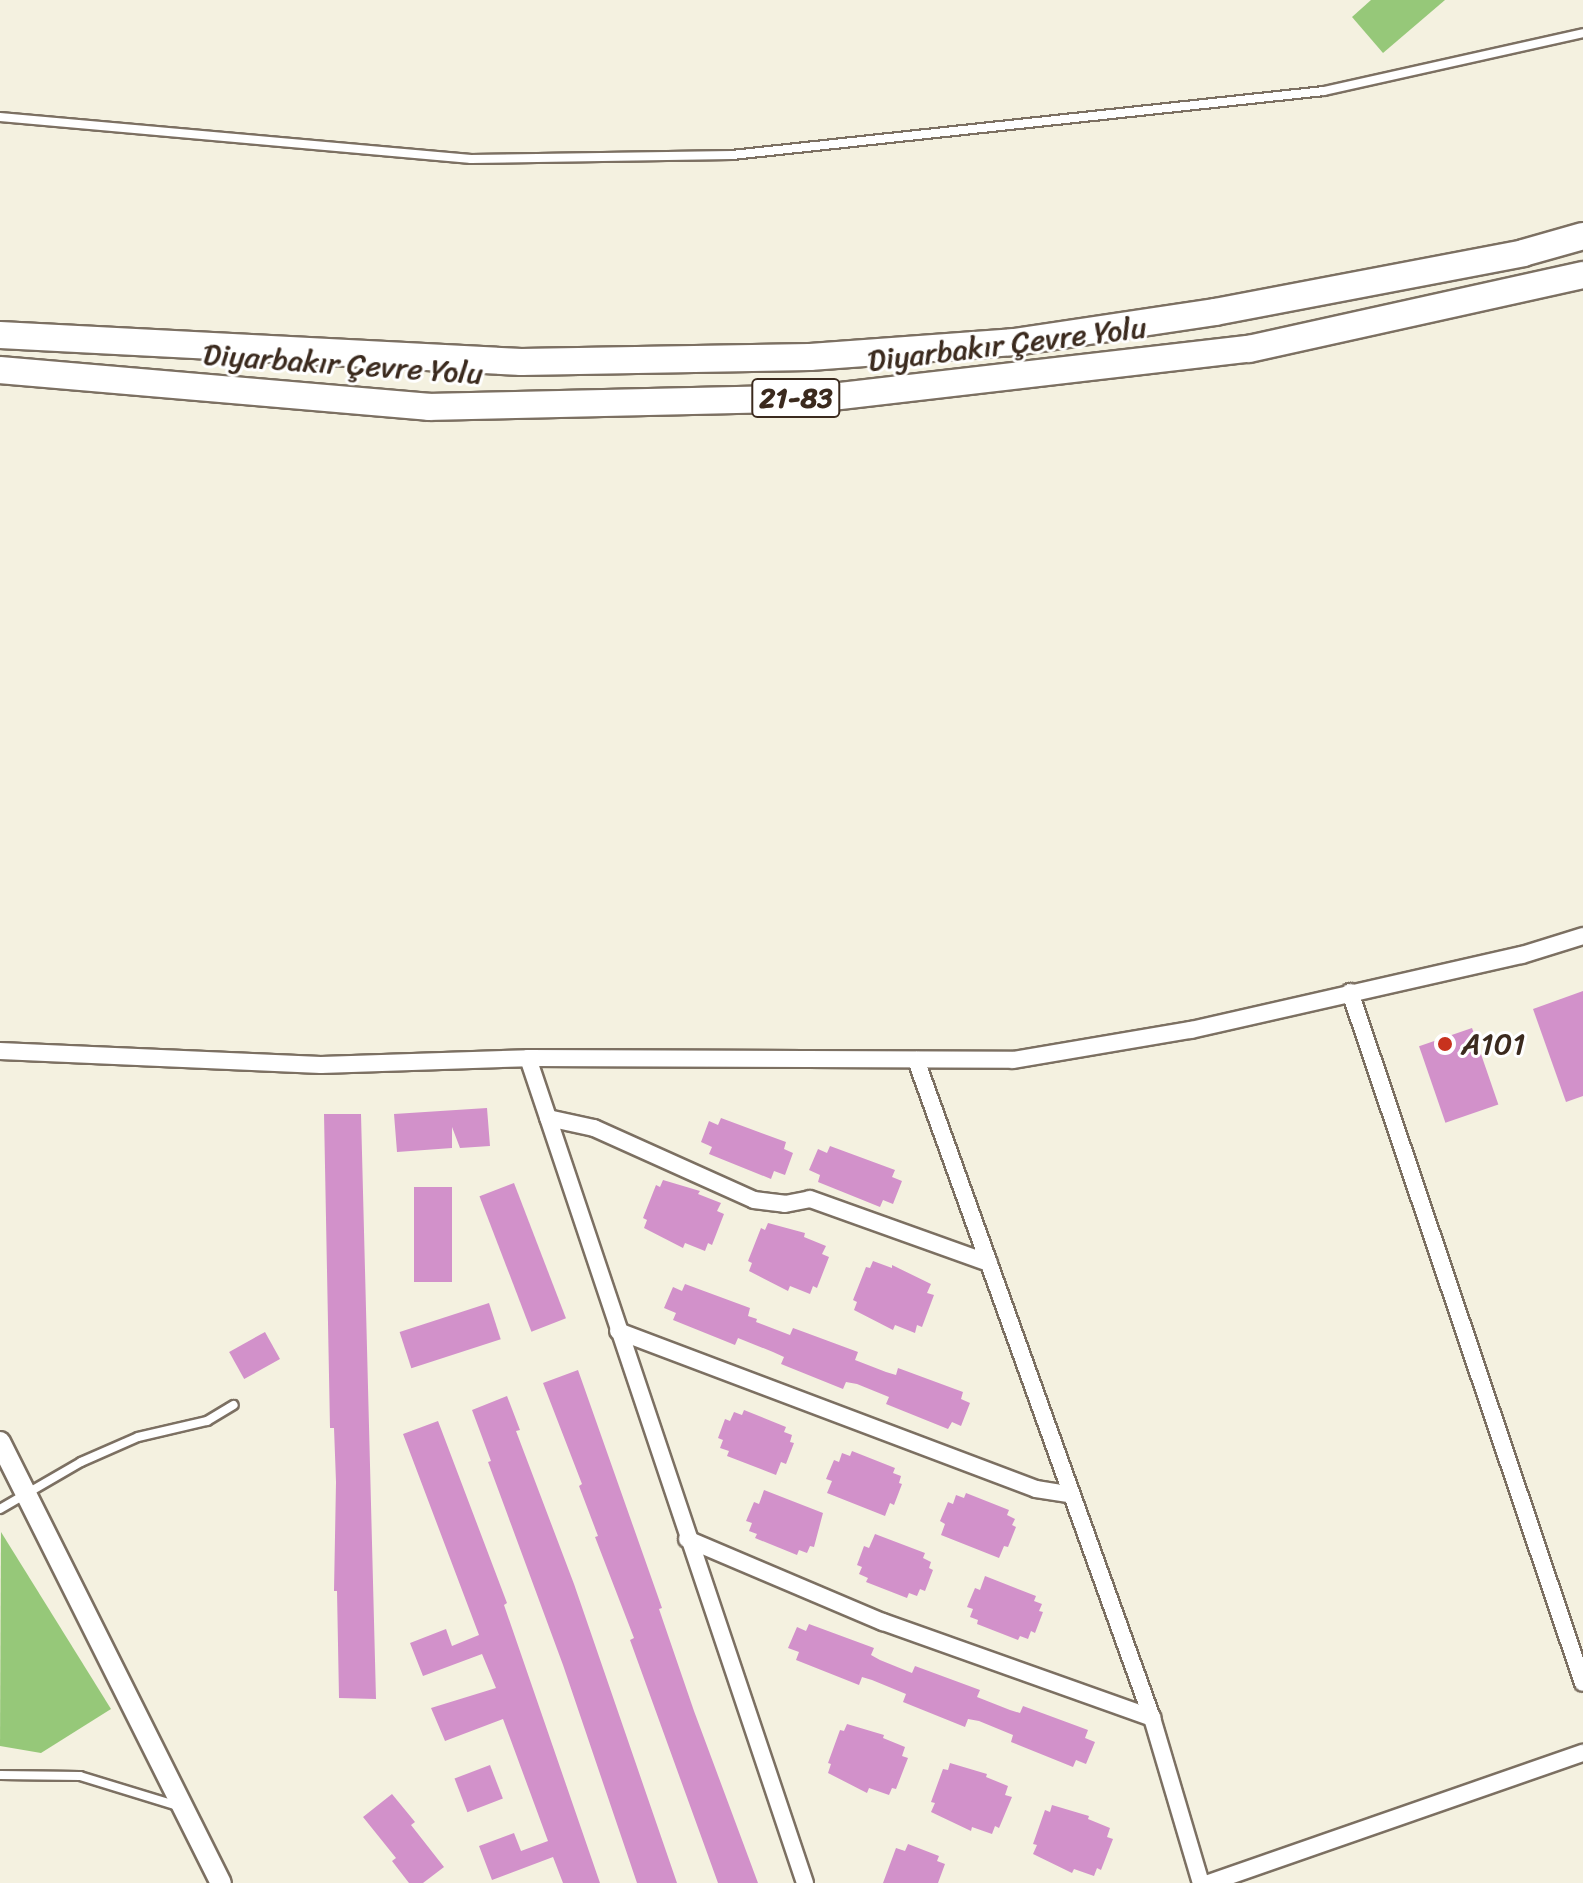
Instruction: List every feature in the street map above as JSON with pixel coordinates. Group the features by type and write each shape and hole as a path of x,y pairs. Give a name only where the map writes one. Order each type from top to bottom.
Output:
{"highway":[{"name":"Diyarbakır Çevre Yolu","path":"0,335 521,362 810,357 1015,342 1215,312 1523,253 1583,236"},
{"name":"Diyarbakır Çevre Yolu","path":"0,370 429,407 823,398 1249,349 1583,275"}],"street":[{"path":"0,1051 321,1065 528,1058 1013,1060 1191,1030 1522,955 1583,936"},
{"path":"1350,992 1583,1683"},
{"path":"528,1058 805,1883"},
{"path":"916,1060 1152,1718 1201,1883"},
{"path":"548,1118 594,1128 754,1200 785,1204 810,1199 989,1263"},
{"path":"618,1331 1036,1489 1072,1495"},
{"path":"0,1442 221,1883"},
{"path":"687,1539 883,1622 1152,1718"},
{"path":"1209,1883 1583,1753"}],"lane":[{"path":"0,117 471,159 732,155 1324,91 1583,33"},
{"path":"0,1509 26,1492 138,1437 207,1421 234,1405"},
{"path":"0,1775 80,1776 183,1807"}],"green space":[{"path":"1371,0 1445,0 1383,53 1352,17"},
{"path":"1,1532 111,1709 41,1753 0,1746"}],"building":[{"path":"1583,991 1583,1096 1566,1102 1533,1009"},
{"path":"1472,1028 1498,1105 1445,1123 1419,1046"},
{"path":"487,1108 490,1146 460,1148 452,1127 452,1148 397,1152 394,1114"},
{"path":"324,1114 361,1114 376,1699 339,1698 337,1591 334,1591 336,1482 334,1428 330,1428"},
{"path":"721,1118 786,1142 784,1149 793,1153 785,1175 774,1171 771,1179 709,1154 712,1147 701,1142 709,1121 718,1125"},
{"path":"830,1146 895,1170 892,1177 902,1181 893,1204 883,1200 880,1207 818,1182 820,1175 809,1170 818,1149 827,1153"},
{"path":"663,1180 700,1191 698,1194 721,1203 717,1211 724,1214 712,1245 708,1243 705,1251 685,1243 683,1248 644,1228 647,1220 643,1218 656,1185 660,1187"},
{"path":"514,1183 566,1318 531,1332 479,1196"},
{"path":"414,1187 452,1187 452,1282 414,1282"},
{"path":"768,1223 805,1233 804,1237 826,1246 822,1254 829,1257 817,1288 813,1286 810,1294 790,1286 788,1291 749,1271 752,1263 748,1261 761,1228 765,1230"},
{"path":"873,1261 892,1268 892,1265 931,1284 927,1293 934,1295 922,1327 917,1325 915,1333 895,1325 893,1330 854,1310 857,1302 853,1300 866,1267 870,1268"},
{"path":"685,1284 750,1308 748,1316 757,1319 756,1322 790,1335 793,1328 858,1352 855,1360 886,1372 896,1375 898,1368 963,1392 961,1399 970,1403 961,1426 952,1422 948,1429 886,1404 889,1397 857,1384 846,1382 843,1389 781,1364 784,1357 773,1352 738,1338 735,1345 673,1320 676,1313 664,1308 673,1287 682,1291"},
{"path":"489,1303 501,1339 411,1368 400,1332"},
{"path":"265,1332 280,1359 244,1379 229,1352"},
{"path":"578,1370 662,1608 659,1609 694,1711 758,1883 718,1883 630,1640 634,1638 595,1537 598,1536 579,1486 582,1484 543,1383"},
{"path":"507,1396 520,1430 516,1431 574,1584 677,1883 637,1883 563,1665 488,1462 491,1461 472,1410"},
{"path":"744,1410 786,1427 784,1432 792,1435 790,1442 794,1443 786,1464 781,1462 776,1475 727,1456 729,1451 720,1448 723,1440 718,1438 725,1419 730,1421 734,1412 742,1415"},
{"path":"438,1421 507,1603 504,1605 600,1883 563,1883 553,1857 492,1880 479,1846 514,1833 521,1851 548,1841 503,1719 445,1741 431,1708 496,1688 482,1654 423,1676 410,1643 446,1629 452,1646 479,1635 403,1434"},
{"path":"852,1451 895,1468 893,1473 901,1476 899,1483 902,1484 894,1505 890,1503 885,1516 827,1493 832,1481 826,1479 834,1460 839,1462 842,1453 850,1456"},
{"path":"764,1490 823,1513 814,1547 810,1546 807,1553 799,1550 797,1555 755,1538 757,1534 749,1531 752,1523 746,1521 754,1502 759,1504"},
{"path":"966,1493 1009,1510 1007,1515 1015,1519 1012,1525 1016,1527 1008,1547 1004,1546 999,1558 941,1535 945,1524 940,1521 948,1502 953,1504 956,1495 964,1498"},
{"path":"875,1534 925,1553 923,1558 931,1562 929,1568 933,1570 925,1591 920,1589 917,1596 909,1593 907,1598 866,1582 868,1578 859,1574 862,1567 857,1565 864,1546 869,1548"},
{"path":"985,1576 1036,1596 1034,1601 1042,1604 1039,1611 1043,1612 1035,1633 1031,1631 1028,1639 1020,1636 1018,1640 977,1624 978,1620 970,1617 973,1609 967,1607 975,1588 980,1590"},
{"path":"809,1624 874,1648 871,1655 912,1673 915,1666 980,1690 977,1697 1010,1710 1020,1713 1023,1706 1088,1730 1085,1738 1095,1742 1086,1764 1076,1760 1073,1767 1011,1742 1013,1735 979,1721 968,1719 965,1727 903,1702 906,1694 872,1680 862,1677 859,1685 796,1660 799,1652 788,1648 797,1627 806,1631"},
{"path":"847,1724 884,1735 883,1738 905,1747 902,1756 908,1758 896,1789 892,1788 889,1795 869,1788 867,1793 828,1773 831,1764 828,1763 840,1730 844,1731"},
{"path":"950,1763 987,1774 986,1777 1008,1786 1005,1795 1012,1797 999,1828 995,1826 992,1834 972,1827 971,1831 931,1812 935,1803 931,1802 943,1769 948,1770"},
{"path":"490,1765 503,1799 467,1812 455,1779"},
{"path":"392,1794 415,1822 411,1825 444,1867 423,1883 409,1883 392,1861 396,1858 363,1817"},
{"path":"1052,1805 1089,1816 1088,1819 1110,1828 1107,1837 1113,1839 1101,1870 1097,1868 1094,1876 1074,1869 1072,1873 1033,1854 1037,1845 1033,1844 1045,1810 1050,1812"},
{"path":"908,1844 939,1856 937,1861 945,1864 938,1883 883,1883 896,1848 905,1851"}],"place":[{"name":"A101","path":"1445,1044"}]}
